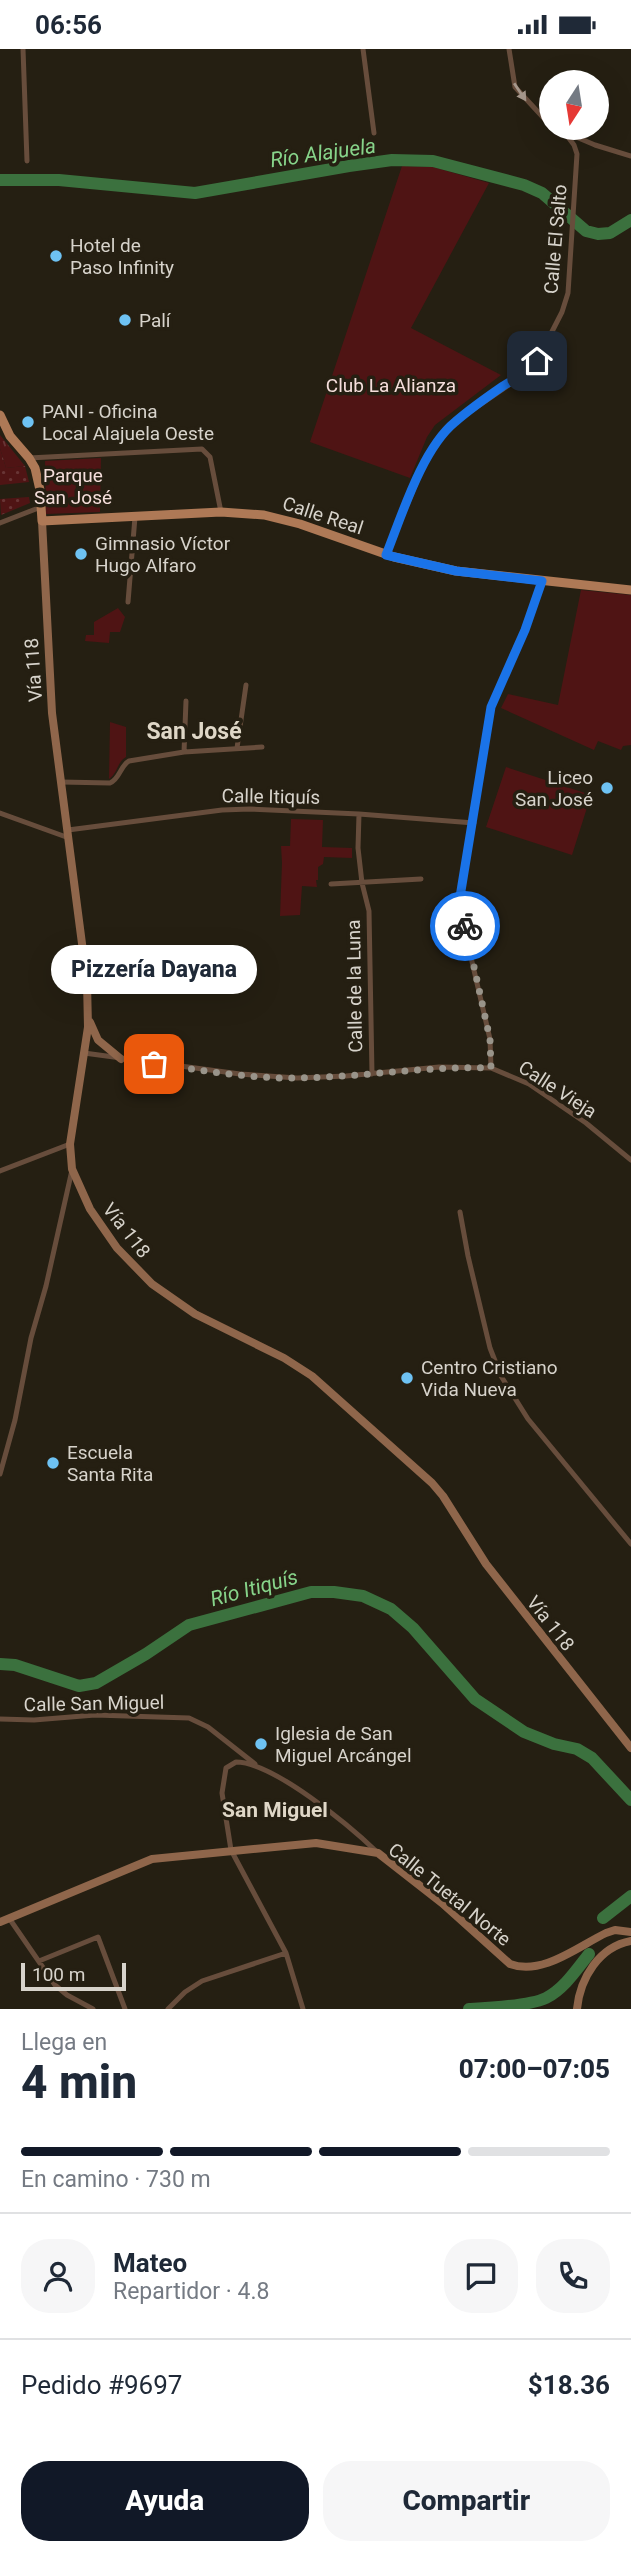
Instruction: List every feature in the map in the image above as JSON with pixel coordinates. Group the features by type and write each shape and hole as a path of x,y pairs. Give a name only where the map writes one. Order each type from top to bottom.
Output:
{"main road":[{"path":"0,415 10,436 29,458 38,478 41,521"},
{"name":"Calle Real","path":"41,521 221,512 264,515 300,524 386,555 456,571 631,590"},
{"name":"Vía 118","path":"41,521 47,650 61,782 85,949 88,1016 70,1144 72,1169 78,1186 103,1230 152,1284 195,1314 284,1358 312,1376 432,1483 486,1564 631,1748"},
{"path":"88,1016 99,1040 121,1059"},
{"name":"Calle Tuetal Norte","path":"0,1922 152,1859 316,1843 378,1853 442,1903 510,1964 522,1968 537,1967 606,1933 625,1930 631,1932"},
{"path":"577,2009 584,1981 593,1966 613,1946 631,1941"}],"street":[{"path":"23,49 27,161"},
{"path":"363,49 374,133"},
{"path":"509,49 515,87 539,112"},
{"path":"570,140 577,154"},
{"path":"582,140 631,156"},
{"path":"577,154 582,144 595,145"},
{"name":"Calle El Salto","path":"386,555 438,438 505,385 529,371 537,361 564,308 568,293 577,154"},
{"path":"29,458 198,448 206,450 210,457 221,512"},
{"path":"0,523 41,507"},
{"path":"128,602 135,517"},
{"path":"491,1068 490,1039 466,936 460,897 491,707 525,630 542,581"},
{"path":"237,748 246,685"},
{"path":"184,752 186,701"},
{"path":"61,782 110,783 129,761 184,752 262,747"},
{"name":"Calle Itiquís","path":"69,834 222,810 359,814 474,823"},
{"path":"0,813 69,834"},
{"name":"Calle de la Luna","path":"359,814 358,848 369,911 372,1074"},
{"path":"331,884 421,879"},
{"name":"Calle Vieja","path":"83,1053 267,1077 372,1074 439,1067 491,1068 529,1084 586,1123 631,1160"},
{"path":"0,1171 70,1144"},
{"path":"0,1473 15,1420 31,1338 46,1286 72,1169"},
{"path":"460,1212 487,1334 501,1375 528,1419 631,1544"},
{"name":"Calle San Miguel","path":"0,1719 34,1720 95,1715 189,1718 208,1727 256,1765 307,1795 378,1853"},
{"path":"256,1765 231,1763 224,1775 222,1793 231,1850 286,1952 303,2009"},
{"path":"9,1917 55,1985 67,1996 93,2009"},
{"path":"39,1961 98,1937 125,2009"},
{"path":"168,2009 185,1992 202,1981 286,1952"}],"green space":[{"name":"Club La Alianza","path":"402,166 433,167 489,183 411,328 501,375 435,425 427,437 410,478 310,442"},
{"path":"0,435 25,466 6,468 0,448"},
{"path":"0,448 6,468 25,466 29,482 0,485"},
{"name":"Parque San José","path":"101,458 100,512 46,514 45,461"},
{"path":"29,497 30,503 1,515 0,499"},
{"path":"581,590 631,595 631,745 623,746 621,750 598,741 594,750 501,708 508,694 558,705"},
{"path":"118,608 125,617 120,632 110,632 109,643 85,641 86,635 94,635 94,622"},
{"path":"110,722 126,727 126,757 109,779"},
{"path":"506,767 591,795 572,855 486,827"},
{"path":"291,819 323,820 322,847 352,848 352,858 324,857 323,864 318,867 317,887 302,886 300,915 280,916 281,846 290,846"}],"waterway":[{"name":"Río Alajuela","path":"0,180 59,180 195,193 392,160 433,161 524,185 542,193 586,231 610,233 631,220"},
{"name":"Río Itiquís","path":"0,1664 15,1665 79,1686 96,1683 189,1625 311,1592 363,1596 391,1609 413,1628 475,1699 524,1732 554,1744 577,1749 592,1758 631,1800"},
{"path":"603,1918 631,1896"},
{"path":"469,2009 520,2005 546,1998 564,1984 589,1954"}],"way so far":[{"path":"154,1064 240,1075 297,1078 439,1067 491,1068 490,1039 465,926"}],"place":[{"name":"Hotel de Paso Infinity","path":"56,256"},
{"name":"Palí","path":"125,320"},
{"name":"PANI - Oficina Local Alajuela Oeste","path":"28,422"},
{"name":"Gimnasio Víctor Hugo Alfaro","path":"81,554"},
{"name":"Liceo San José","path":"607,788"},
{"name":"Pizzería Dayana","path":"154,1064"},
{"name":"Centro Cristiano Vida Nueva","path":"407,1378"},
{"name":"Escuela Santa Rita","path":"53,1463"},
{"name":"Iglesia de San Miguel Arcángel","path":"261,1744"}],"district":[{"name":"San José","path":"194,731"},
{"name":"San Miguel","path":"275,1810"}],"route":[{"path":"465,926 460,897 491,707 525,630 542,581 456,571 386,555 438,438 505,385 529,371 537,361"}]}
